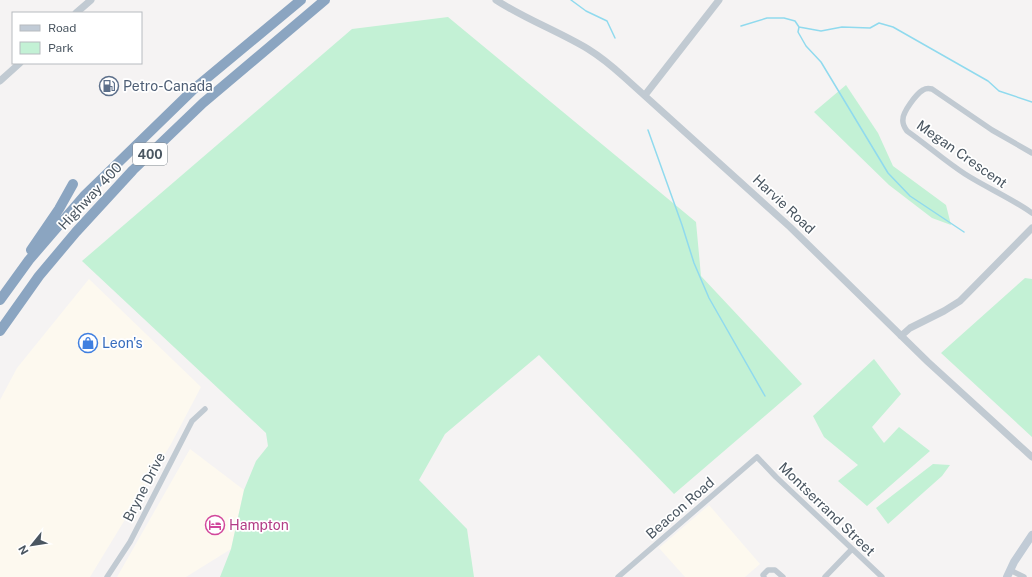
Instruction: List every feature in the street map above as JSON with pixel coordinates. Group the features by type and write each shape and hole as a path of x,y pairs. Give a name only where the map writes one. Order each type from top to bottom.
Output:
{"highway":[{"name":"Highway 400","path":"0,300 29,260 85,195 195,88 301,0"},
{"name":"Highway 400","path":"0,330 53,259 133,170 203,103 325,0"},
{"path":"8,289 20,264 60,209 73,184"}],"main road":[{"path":"1008,574 1021,549 1032,535"}],"street":[{"path":"77,12 91,0"},
{"name":"Harvie Road","path":"496,0 519,14 588,49 607,62 790,227 901,336 1032,457"},
{"path":"644,95 719,0"},
{"path":"0,82 19,64"},
{"name":"Megan Crescent","path":"1032,153 992,130 932,89 926,89 919,93 904,114 904,125 907,131 964,173 1004,197 1019,204 1032,214"},
{"path":"901,336 910,328 944,311 960,300 1032,228"},
{"name":"Bryne Drive","path":"107,577 130,542 192,421 205,409"},
{"name":"Montserrand Street","path":"757,457 776,477 882,577"},
{"name":"Beacon Road","path":"618,577 757,457"},
{"path":"825,577 852,549"},
{"path":"764,577 763,575 768,570 775,570 783,577"},
{"path":"1008,574 1024,577"}],"shaded area":[{"path":"89,279 201,387 171,444 90,577 0,577 0,400 17,368"},
{"path":"190,449 244,490 231,549 186,577 117,577"},
{"path":"709,505 760,564 745,577 685,577 659,548"}],"green space":[{"path":"448,17 696,222 701,276 802,384 674,494 539,355 445,434 419,480 467,529 474,577 220,577 231,549 244,490 256,461 268,446 266,433 82,261 352,29"},
{"path":"846,85 878,133 893,166 946,205 951,225 932,218 889,185 814,112"},
{"path":"1025,278 1032,279 1032,437 941,353"},
{"path":"874,359 901,394 872,427 884,443 899,427 930,451 867,506 838,481 858,465 824,437 813,416"},
{"path":"933,464 950,465 942,476 888,524 876,508"}],"waterway":[{"path":"571,0 586,11 607,21 615,38"},
{"path":"741,26 767,18 784,18 795,21 799,27 821,31 842,27 870,28 879,23 893,27 988,81 999,91 1032,102"},
{"path":"799,27 798,32 806,46 821,62 888,173 910,196 964,232"},
{"path":"648,130 694,263 709,298 765,396"}],"place":[{"name":"Petro-Canada","path":"109,86"},
{"name":"Leon's","path":"88,343"},
{"name":"Hampton","path":"215,525"}]}
